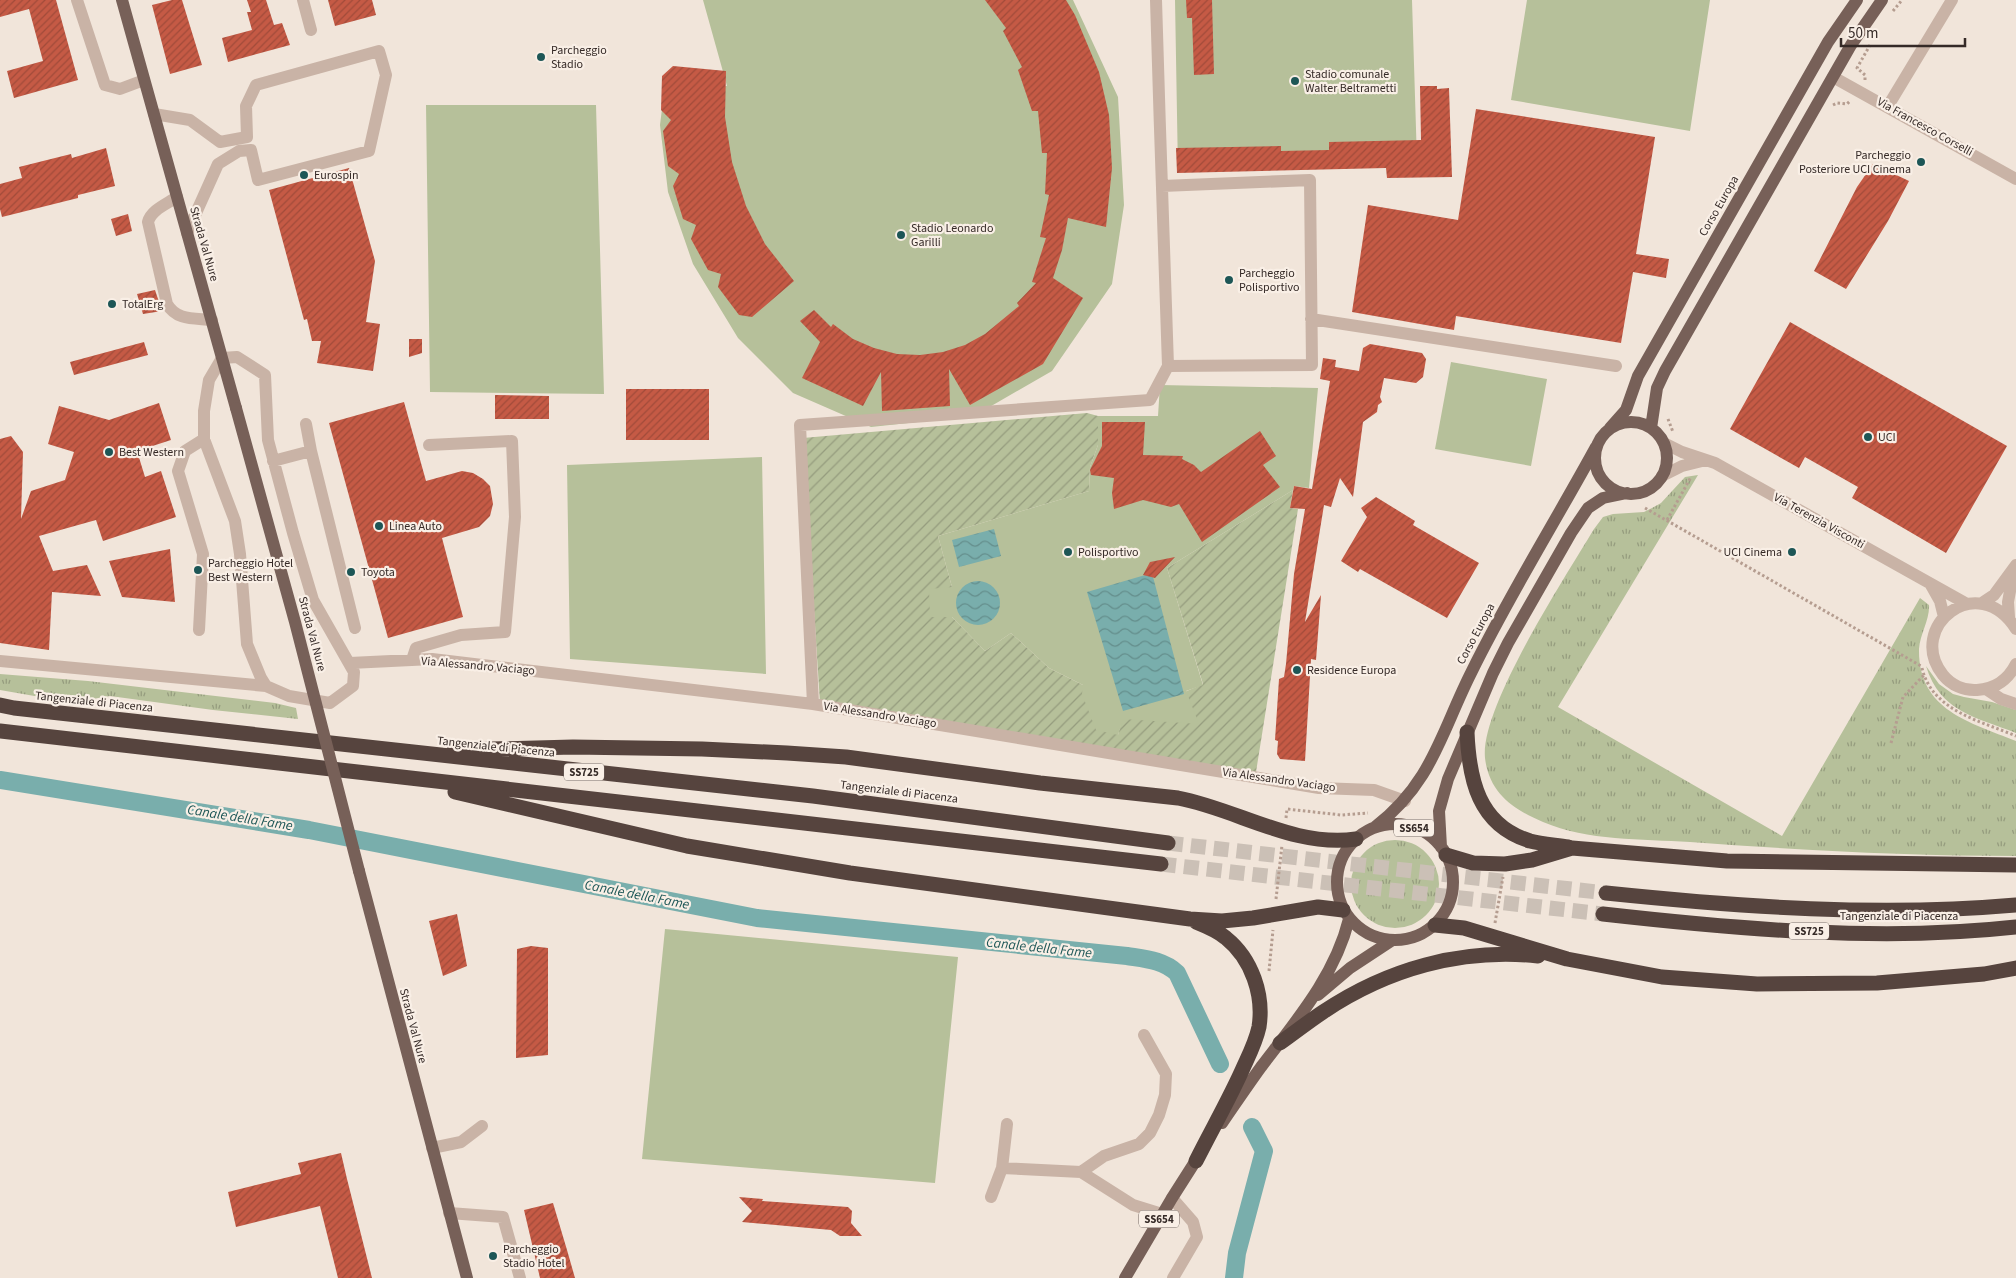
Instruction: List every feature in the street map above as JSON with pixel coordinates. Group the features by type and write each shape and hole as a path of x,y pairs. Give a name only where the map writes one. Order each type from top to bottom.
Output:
{"highway":[{"name":"Tangenziale di Piacenza","path":"0,705 392,751 813,796 1168,842"},
{"name":"SS725","path":"0,731 1162,864"},
{"path":"1467,732 1468,759 1472,782 1479,799 1497,822 1511,833 1530,841 1572,848 1727,861 2016,865"},
{"path":"392,751 592,747 702,749 846,758 1040,783 1178,798 1200,802 1284,832 1323,841 1338,842 1356,839"},
{"path":"390,776 687,846 850,873 1190,919 1222,921 1254,918 1318,907 1346,914"},
{"path":"1443,851 1473,863 1505,864 1532,860 1572,848"},
{"name":"Tangenziale di Piacenza","path":"1606,893 1696,902 1856,911 1977,908 2016,905"},
{"name":"Tangenziale di Piacenza","path":"1603,914 1695,924 1859,933 1984,930 2016,927"},
{"path":"1190,919 1226,937 1246,961 1259,994 1260,1008 1259,1026 1255,1043 1196,1161"},
{"path":"1435,925 1474,931 1567,959"},
{"path":"1280,1043 1322,1012 1352,994 1404,970 1444,959 1490,954 1567,959 1662,977 1757,984 1877,983 1984,974 2016,968"}],"main road":[{"name":"Strada Val Nure","path":"122,0 295,622 467,1278"},
{"name":"Corso Europa","path":"1610,428 1626,410 1638,376 1828,42 1857,0"},
{"path":"1651,428 1655,396 1664,371 1851,45 1882,0"},
{"path":"1620,423 1642,423 1651,428 1664,443 1667,454 1666,466 1662,476 1647,490 1627,493 1608,486 1596,468 1596,447 1602,436 1610,428 1620,423"},
{"name":"Corso Europa","path":"1375,827 1405,801 1425,773 1472,671 1596,447"},
{"name":"SS654","path":"1443,851 1430,836 1411,827 1390,824 1375,827 1356,839 1344,854 1337,873 1337,892 1346,914 1361,930 1391,941 1407,940 1422,934 1435,925 1446,910 1452,892 1452,873 1443,851 1439,811 1448,779 1467,732 1508,643 1580,518 1588,508 1602,498 1627,493"},
{"name":"SS654","path":"1125,1278 1162,1214 1196,1161 1310,1002 1340,949 1346,914"},
{"name":"SS654","path":"1310,1002 1343,973 1391,941"}],"street":[{"path":"77,0 104,84 120,89 144,80"},
{"path":"303,0 312,30"},
{"path":"813,704 800,425 1150,400 1168,366 1156,0"},
{"path":"1888,106 1952,0"},
{"path":"154,114 190,120 220,142 247,137 246,106 256,84 378,51 386,76 369,151 258,180 251,150 239,151 218,164 187,233"},
{"name":"Via Francesco Corselli","path":"1833,77 2016,179"},
{"path":"1162,186 1310,180 1312,364 1168,366"},
{"path":"177,197 154,212 149,217 148,222 167,304 172,312 180,317 212,320"},
{"path":"1311,319 1616,366"},
{"path":"0,662 266,686 290,696 330,703 353,686 354,672 350,663 313,600 273,461 268,440 265,376 237,357 222,358 209,380 204,411 204,439 235,521 240,554 247,644 260,678 266,686"},
{"path":"306,424 355,628"},
{"path":"199,630 202,554 178,471 185,451 204,439"},
{"path":"412,660 416,648 461,635 504,632 515,517 512,441 429,445"},
{"name":"Via Terenzia Visconti","path":"1664,443 1722,466 1967,604"},
{"path":"273,461 311,451"},
{"path":"1662,476 1682,466 1706,460"},
{"path":"1982,603 1994,595 2015,566"},
{"path":"2009,617 2008,602 2015,566"},
{"path":"1931,585 1940,601 1944,617"},
{"path":"2014,669 2000,684 1986,690 1971,690 1958,686 1946,679 1938,668 1933,656 1932,642 1936,629 1944,617 1954,609 1967,604 1982,603 1997,608 2009,617 2016,629"},
{"name":"Via Alessandro Vaciago","path":"350,663 432,659 813,704 1319,788 1374,790 1405,801"},
{"path":"2014,669 2012,681 2016,686"},
{"path":"1986,690 2001,699 2016,704"},
{"path":"1081,1172 1104,1156 1138,1144 1150,1133 1159,1115 1165,1095 1166,1074 1144,1035"},
{"path":"991,1197 1002,1168 1007,1124"},
{"path":"432,1148 461,1142 482,1126"},
{"path":"1002,1168 1081,1172 1133,1205 1162,1214"},
{"path":"1172,1198 1193,1222 1197,1237 1173,1278"},
{"path":"449,1213 503,1216 520,1278"}],"path":[{"path":"1859,64 1858,68 1865,75 1864,82"},
{"path":"1828,113 1833,105 1837,103 1847,104 1850,101"},
{"path":"1666,413 1668,423 1678,438"},
{"path":"1668,520 1694,472"},
{"path":"1645,508 1922,666 1924,675 1937,698 1949,707 2016,736"},
{"path":"1891,743 1903,698 1924,675"},
{"path":"1276,904 1283,840"},
{"path":"1495,928 1503,874"},
{"path":"1268,979 1274,922"}],"green space":[{"name":"Stadio Leonardo Garilli","path":"703,0 1073,0 1118,97 1124,205 1112,284 1052,371 974,416 871,427 793,393 738,338 693,264 668,192 660,125 665,85 727,86"},
{"name":"Stadio comunale Walter Beltrametti","path":"1175,0 1412,0 1417,161 1178,172"},
{"path":"1527,0 1710,0 1690,131 1511,100"},
{"path":"426,105 596,105 604,394 430,392"},
{"path":"1451,362 1547,379 1531,466 1435,449"},
{"name":"Polisportivo","path":"1160,385 1318,388 1309,488 1294,486 1293,490 1167,568 1203,685 1186,691 1199,724 1123,719 1118,735 1096,730 1082,694 1083,685 1049,668 1011,633 985,651 952,617 930,617 929,589 952,587 938,536 1089,491 1090,467 1098,445 1098,416 1158,416"},
{"path":"1087,413 1098,416 1098,445 1090,467 1089,491 938,536 952,587 930,616 952,617 985,651 1011,633 1049,668 1083,685 1118,735 1122,719 1203,684 1167,568 1293,490 1290,508 1298,509 1256,772 820,703 803,438"},
{"path":"762,457 766,674 570,659 567,465"},
{"path":"1698,475 1558,707 1782,836 1920,598 1929,605 1919,649 1921,670 1927,686 1937,700 1964,720 2016,741 2016,856 1853,852 1596,836 1560,828 1532,817 1513,806 1497,790 1487,770 1485,758 1487,735 1496,707 1527,642 1594,529 1603,517 1613,514 1644,512 1652,508 1661,503 1685,477"},
{"path":"1926,666 1939,684 1953,694 1992,702 2016,710 2016,733 1974,717 1950,703 1940,694"},
{"path":"0,674 88,681 275,703 296,708 298,719 110,696 81,701 46,698 0,690"},
{"path":"1395,840 1412,843 1426,853 1436,867 1439,884 1436,901 1426,915 1412,925 1395,928 1378,925 1364,915 1354,901 1351,884 1354,867 1364,853 1378,843"},
{"path":"665,929 958,957 935,1183 642,1159"}],"water":[{"path":"994,529 1001,556 959,567 952,540"},
{"path":"1152,573 1184,694 1123,711 1087,592"},
{"path":"978,581 990,585 996,591 1000,603 996,615 990,621 978,625 966,621 960,615 956,603 960,591 966,585"}],"building":[{"path":"0,0 56,0 78,80 14,98 7,71 43,61 29,9 0,17"},
{"path":"172,0 182,0 202,65 170,74 152,5"},
{"path":"247,0 266,0 274,25 282,23 290,45 228,62 222,38 252,30 247,12 251,12"},
{"path":"328,0 372,0 376,15 335,26"},
{"path":"985,0 1066,0 1075,15 1099,72 1109,115 1112,168 1106,227 1068,218 1062,250 1053,278 1083,298 1043,364 970,405 949,369 950,406 882,411 881,372 863,406 802,378 820,342 800,321 814,310 831,327 833,324 853,339 874,348 897,354 920,355 943,352 965,345 985,334 1019,306 1017,303 1036,283 1032,282 1046,238 1040,237 1049,195 1045,194 1047,153 1042,153 1038,111 1032,111 1018,70 1022,67 1003,31 1006,28"},
{"path":"1186,0 1212,0 1214,74 1194,75 1192,18 1187,18"},
{"path":"673,66 726,71 725,117 732,162 746,206 765,244 794,281 752,317 739,315 718,287 721,274 708,270 691,239 696,225 683,219 673,186 679,174 668,166 663,131 671,120 661,110 662,76"},
{"path":"1420,86 1437,86 1437,89 1449,88 1452,177 1387,178 1386,168 1177,173 1176,148 1281,146 1281,151 1329,150 1329,142 1421,140"},
{"path":"1476,109 1655,137 1636,254 1669,259 1666,278 1633,272 1621,343 1456,316 1454,330 1352,312 1368,205 1458,220"},
{"path":"106,148 115,186 78,195 78,198 2,217 0,209 0,184 22,178 19,167 71,154 72,158"},
{"path":"1873,164 1909,181 1888,221 1846,289 1814,271 1857,187"},
{"path":"349,168 375,261 366,322 380,324 373,371 317,363 321,341 312,341 307,319 304,320 269,190"},
{"path":"128,214 132,231 116,236 111,219"},
{"path":"155,290 162,311 143,314 137,294"},
{"name":"UCI","path":"1790,322 2007,446 1946,553 1852,498 1858,487 1805,457 1799,468 1730,429"},
{"path":"409,339 422,339 422,353 409,357"},
{"path":"144,342 148,355 74,375 70,362"},
{"path":"1370,344 1422,353 1426,359 1423,377 1416,383 1384,378 1380,397 1382,402 1378,405 1377,412 1363,422 1353,497 1340,478 1331,507 1324,505 1305,622 1321,595 1316,660 1311,659 1305,761 1280,759 1277,754 1278,741 1275,740 1279,679 1284,677 1286,664 1294,574 1305,509 1290,508 1294,486 1312,489 1330,381 1320,379 1323,358 1336,360 1335,367 1359,371 1363,348"},
{"path":"626,389 709,389 709,440 626,440"},
{"path":"495,395 549,396 549,419 495,419"},
{"path":"404,402 426,481 462,471 473,473 490,486 493,504 490,516 479,527 442,538 463,617 388,638 329,423"},
{"path":"159,403 171,440 137,451 145,477 161,471 176,517 103,541 96,520 39,536 53,571 87,565 101,596 52,592 49,650 0,643 0,439 11,436 23,452 21,519 31,491 65,480 74,452 48,444 59,406 109,420"},
{"path":"1102,422 1145,422 1143,455 1183,456 1182,459 1194,465 1201,472 1260,431 1276,456 1263,465 1280,487 1202,542 1179,504 1171,507 1143,500 1114,509 1112,493 1114,478 1091,475 1090,470 1102,446"},
{"path":"1376,497 1415,521 1413,525 1479,563 1447,618 1360,569 1358,572 1341,561 1367,517 1361,508"},
{"path":"170,549 175,602 122,597 109,561"},
{"path":"1175,557 1155,578 1143,575 1150,562"},
{"path":"457,914 467,966 443,976 429,921"},
{"path":"531,946 548,948 548,1055 516,1058 517,949"},
{"path":"341,1153 372,1278 338,1278 320,1206 236,1227 228,1192 301,1174 298,1163"},
{"path":"739,1197 763,1199 762,1201 848,1207 852,1211 851,1223 862,1236 840,1236 831,1230 742,1222 752,1211"},
{"path":"553,1203 575,1278 540,1278 524,1210"}],"waterway":[{"name":"Canale della Fame","path":"0,780 309,830 757,918 1127,956 1154,961 1166,965 1177,973 1220,1064"},
{"path":"1234,1278 1237,1253 1264,1151 1252,1127"}],"tunnel":[{"path":"1168,843 1606,893"},
{"path":"1161,864 1603,914"}],"place":[{"name":"Parcheggio Stadio","path":"541,57"},
{"name":"Stadio comunale Walter Beltrametti","path":"1295,81"},
{"name":"Parcheggio Posteriore UCI Cinema","path":"1921,162"},
{"name":"Eurospin","path":"304,175"},
{"name":"Stadio Leonardo Garilli","path":"901,235"},
{"name":"Parcheggio Polisportivo","path":"1229,280"},
{"name":"TotalErg","path":"112,304"},
{"name":"UCI","path":"1868,437"},
{"name":"Best Western","path":"109,452"},
{"name":"Linea Auto","path":"379,526"},
{"name":"Polisportivo","path":"1068,552"},
{"name":"UCI Cinema","path":"1792,552"},
{"name":"Parcheggio Hotel Best Western","path":"198,570"},
{"name":"Toyota","path":"351,572"},
{"name":"Residence Europa","path":"1297,670"},
{"name":"Parcheggio Stadio Hotel","path":"493,1256"}]}
